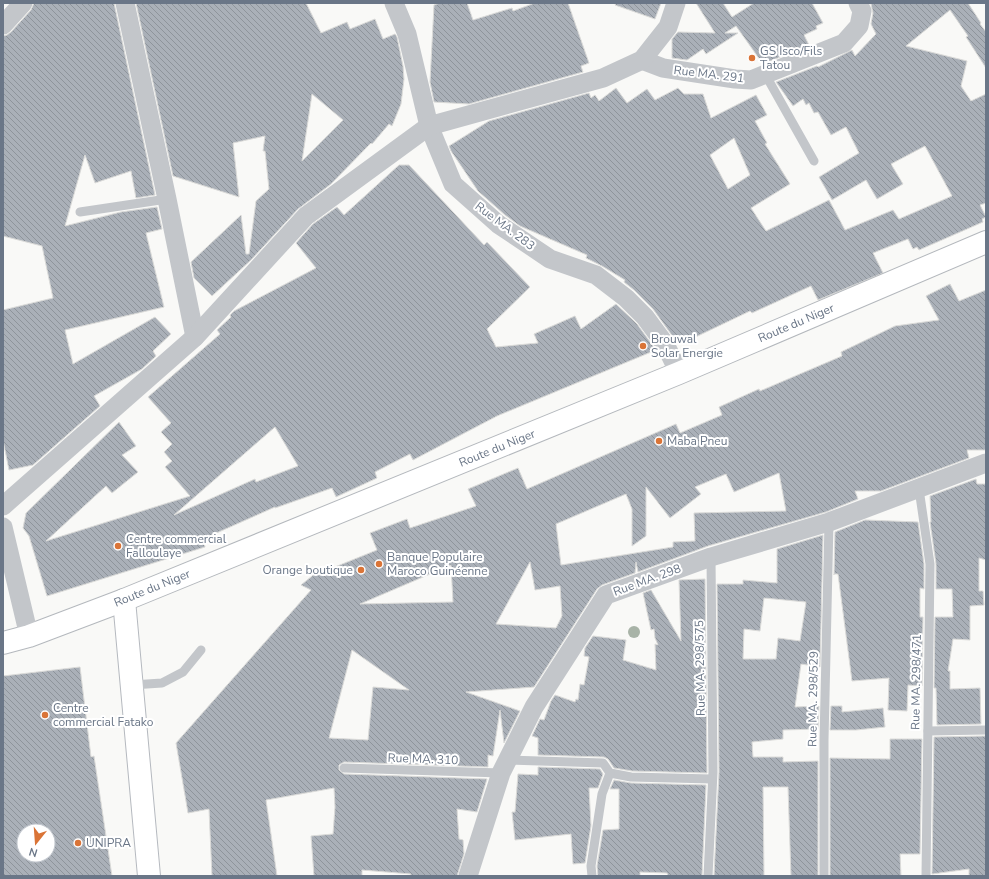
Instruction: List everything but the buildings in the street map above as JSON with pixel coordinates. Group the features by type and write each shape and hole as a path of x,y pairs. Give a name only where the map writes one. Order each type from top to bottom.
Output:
{"main road":[{"name":"Route du Niger","path":"3,643 29,636 124,600 679,373 986,242"},
{"path":"124,600 149,876"}],"street":[{"path":"3,25 23,3"},
{"path":"125,3 168,200 195,337"},
{"name":"Rue MA. 283","path":"394,3 407,34 429,126 453,184 498,224 550,259 596,275 626,298 645,317 665,344 679,373"},
{"path":"3,506 195,337 306,216 429,126 603,78 642,60 668,26 676,3"},
{"name":"Rue MA. 291","path":"642,60 663,68 751,80 844,43 859,26 862,11 858,3"},
{"name":"Rue MA. 298","path":"468,876 504,767 534,707 606,595 711,557 829,522 986,463"},
{"path":"3,527 29,636"}],"lane":[{"path":"765,74 814,161"},
{"path":"80,212 168,200"},
{"name":"Rue MA. 298/471","path":"919,489 930,564 926,876"},
{"name":"Rue MA. 298/529","path":"824,876 824,740 829,522"},
{"name":"Rue MA. 298/575","path":"708,876 713,724 711,557"},
{"path":"132,685 162,683 183,672 201,650"},
{"path":"928,731 986,730"},
{"name":"Rue MA. 310","path":"344,768 504,767 603,763 610,773"},
{"path":"592,876 591,866 602,794 610,773 631,777 712,779"}],"place":[{"name":"GS Isco/Fils Tatou","path":"752,58"},
{"name":"Brouwal Solar Energie","path":"643,346"},
{"name":"Maba Pneu","path":"659,441"},
{"name":"Centre commercial Falloulaye","path":"118,546"},
{"name":"Banque Populaire Maroco Guinéenne","path":"379,564"},
{"name":"Orange boutique","path":"361,570"},
{"name":"Centre commercial Fatako","path":"45,715"},
{"name":"UNIPRA","path":"78,843"}]}
